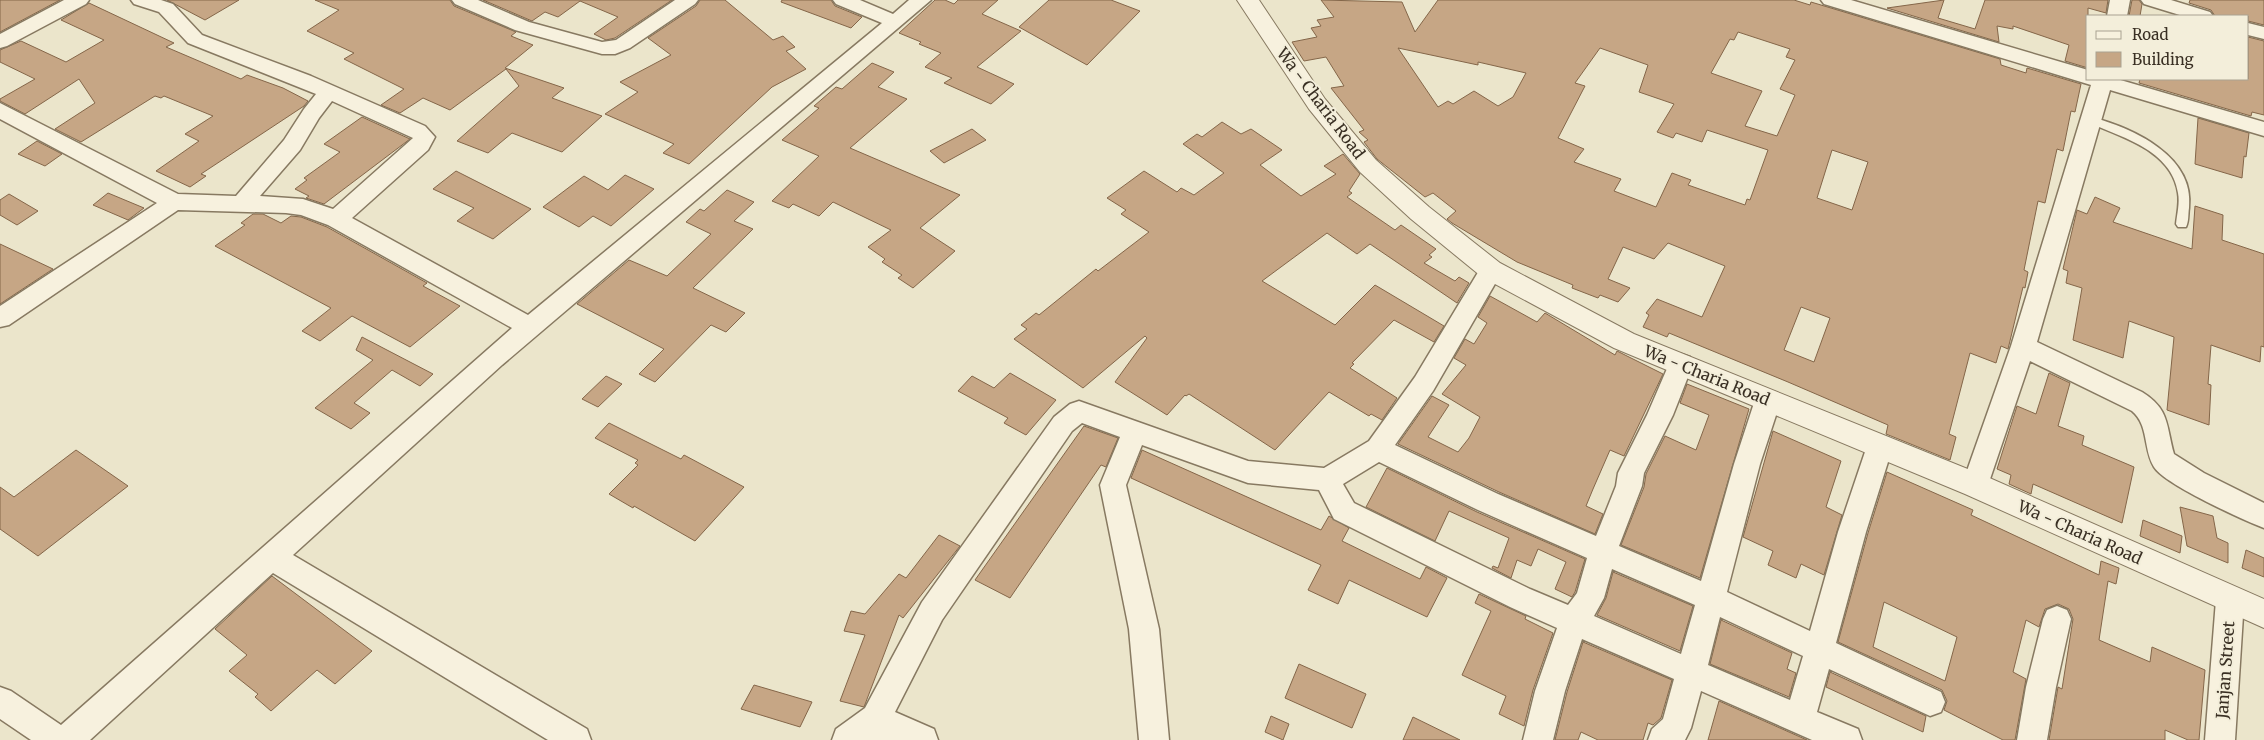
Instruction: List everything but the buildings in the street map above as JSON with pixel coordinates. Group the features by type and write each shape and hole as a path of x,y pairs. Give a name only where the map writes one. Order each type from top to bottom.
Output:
{"street":[{"path":"0,42 79,0"},
{"path":"140,0 166,8 195,39 304,82 418,131 424,136 420,145 336,219"},
{"path":"462,0 522,26 602,48 615,48 623,44 688,0"},
{"path":"843,0 894,21"},
{"path":"67,740 530,327 921,0"},
{"name":"Wa - Charia Road","path":"1248,0 1317,104 1368,166 1420,213 1491,270 1624,340 1975,485 2264,614"},
{"path":"1831,0 2086,76"},
{"path":"2117,15 2120,0"},
{"path":"2151,0 2200,15"},
{"path":"2249,29 2264,33"},
{"path":"1975,485 2022,346 2091,120 2097,80"},
{"path":"2100,80 2264,129"},
{"path":"242,203 292,144 311,114 328,93"},
{"path":"0,110 174,202 242,203 303,207 336,219 530,327"},
{"path":"0,318 174,202"},
{"path":"877,729 932,610 1063,424 1079,411 1248,472 1326,480 1378,449 1424,384 1491,270"},
{"path":"2022,346 2133,399 2149,410 2156,423 2160,452 2164,462 2178,472 2264,516"},
{"path":"1538,740 1550,691 1574,621 1590,598 1604,552 1629,486 1631,473 1660,415 1681,364"},
{"path":"1663,740 1676,728 1747,464 1768,400"},
{"path":"1135,431 1113,485 1144,629 1154,740"},
{"path":"1800,719 1852,532 1880,446"},
{"path":"1378,449 1488,502 1712,599 1930,702"},
{"path":"1326,480 1344,511 1520,598 1847,740"},
{"path":"271,557 576,740"},
{"name":"Janjan Street","path":"2220,740 2230,600"},
{"path":"2032,740 2041,687 2057,619"},
{"path":"0,701 57,740"},
{"path":"847,740 877,729 923,740"}],"lane":[{"path":"2091,120 2144,143 2177,169 2184,193 2182,224"}]}
